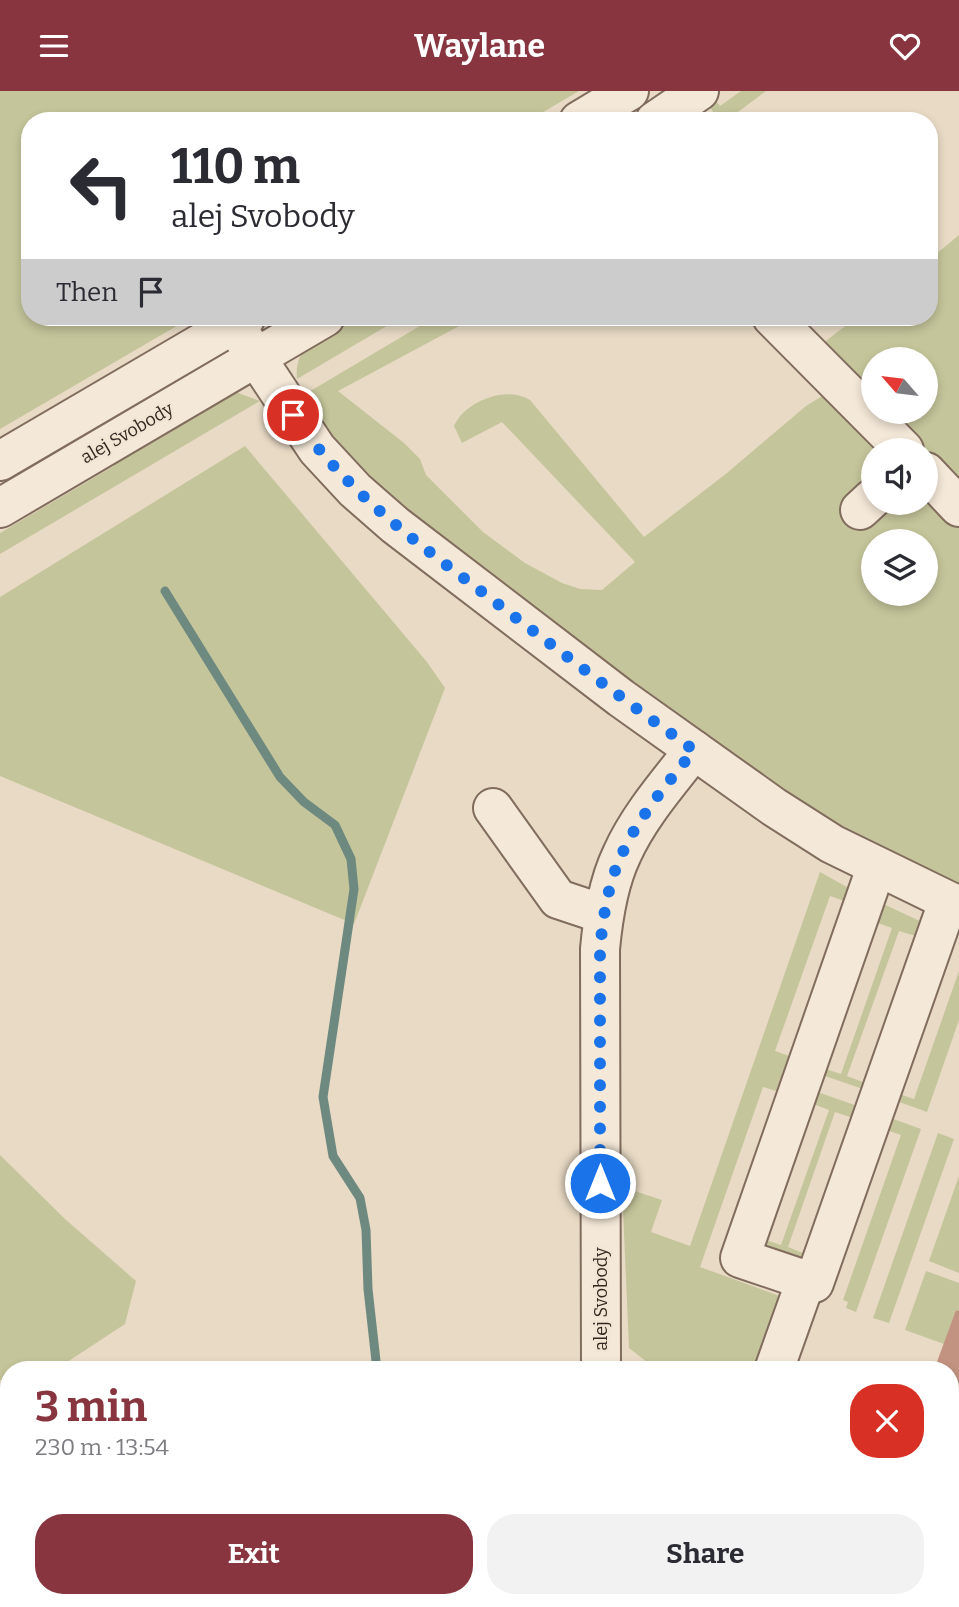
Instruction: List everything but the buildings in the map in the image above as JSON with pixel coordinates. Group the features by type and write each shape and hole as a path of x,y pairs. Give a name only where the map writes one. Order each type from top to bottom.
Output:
{"street":[{"path":"668,112 699,91"},
{"path":"0,461 230,326"},
{"path":"242,326 255,358 317,449 355,490 406,534 774,807 876,868 953,904 814,1283 740,1258 876,868"},
{"name":"alej Svobody","path":"0,508 310,326"},
{"path":"781,326 892,438"},
{"path":"938,485 959,507"},
{"name":"alej Svobody","path":"601,1361 600,949 603,913 622,853 668,783 694,750"},
{"path":"493,808 558,899 603,913"},
{"path":"777,1361 806,1280"}],"green space":[{"path":"0,91 579,91 543,112 21,112 21,326 177,326 0,429"},
{"path":"741,91 766,91 738,112 713,112 704,98 714,98 720,106"},
{"path":"959,235 959,889 835,830 438,543 341,456 302,396 420,326 459,326 338,391 404,443 420,459 426,475 483,532 525,563 562,583 580,589 602,590 635,562 502,422 462,443 454,426 467,409 499,395 510,394 530,400 644,537 727,473 806,406 832,390 814,350 845,326 938,326 938,252"},
{"path":"326,326 387,326 297,379 299,359 314,336"},
{"path":"233,391 260,401 0,554 0,533 114,466 106,451"},
{"path":"245,446 427,662 445,688 354,924 0,776 0,597"},
{"path":"820,872 854,891 850,903 830,896 775,1051 795,1058 783,1093 763,1087 700,1267 785,1298 763,1361 646,1361 629,1348 622,1187 662,1200 651,1232 690,1246"},
{"path":"879,902 924,923 919,937 899,931 847,1076 868,1084 866,1090 819,1074 820,1067 841,1074 892,928 872,921"},
{"path":"959,971 959,1020 927,1112 891,1099 893,1092 914,1099"},
{"path":"812,1090 860,1107 856,1119 835,1112 788,1247 808,1255 804,1260 765,1253 760,1238 781,1245 829,1110 808,1102"},
{"path":"885,1116 921,1129 856,1312 846,1308 848,1302 843,1300 901,1135 881,1128"},
{"path":"938,1133 954,1139 889,1323 873,1318"},
{"path":"0,1155 65,1219 136,1281 125,1324 69,1361 0,1361"},
{"path":"959,1176 959,1273 929,1261"},
{"path":"926,1271 959,1283 959,1311 956,1310 944,1344 905,1330"}],"waterway":[{"path":"165,591 280,777 304,802 335,825 351,859 354,889 323,1097 333,1156 360,1198 366,1230 368,1289 376,1361"}],"route":[{"path":"293,415 317,449 355,490 395,525 621,698 694,750 668,783 622,853 603,913 600,949 600,1183"}]}
